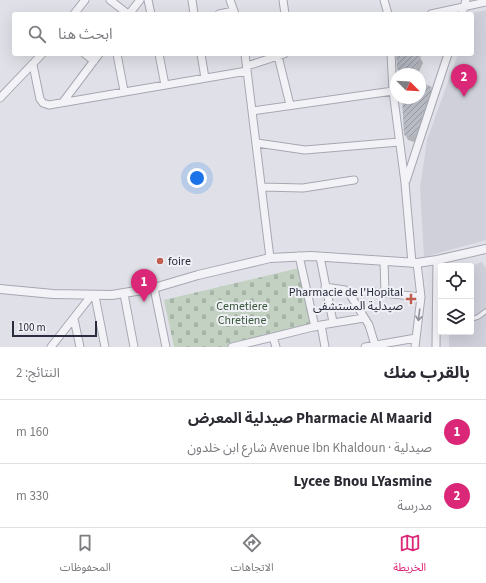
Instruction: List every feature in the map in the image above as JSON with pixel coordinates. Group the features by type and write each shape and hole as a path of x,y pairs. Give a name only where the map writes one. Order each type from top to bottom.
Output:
{"street":[{"path":"76,12 86,0"},
{"path":"110,0 125,12"},
{"path":"130,12 140,0"},
{"path":"148,0 151,12"},
{"path":"192,0 194,12"},
{"path":"230,0 234,12"},
{"path":"283,0 285,12"},
{"path":"384,0 387,12"},
{"path":"437,12 465,3 486,2"},
{"path":"0,98 40,56"},
{"path":"88,56 94,61"},
{"path":"63,102 98,56"},
{"path":"117,56 124,91"},
{"path":"159,56 165,85"},
{"path":"201,56 205,78"},
{"path":"245,56 270,258"},
{"path":"32,65 42,102 49,105 205,78 247,68 278,56"},
{"path":"281,56 290,105"},
{"path":"391,56 392,68"},
{"path":"405,183 447,56"},
{"path":"252,111 390,91"},
{"path":"395,104 414,263 421,297 415,347"},
{"path":"257,143 305,150 399,142"},
{"path":"262,187 303,188 354,180"},
{"path":"0,289 93,296 124,294 154,288 198,275 270,258 299,256 414,263 437,260 486,249"},
{"path":"299,256 318,326 326,347"},
{"path":"320,257 333,322"},
{"path":"437,260 438,299"},
{"path":"384,261 385,293"},
{"path":"325,286 348,292 370,328 370,346 416,338"},
{"path":"154,288 166,347"},
{"path":"363,291 421,297"},
{"path":"124,294 134,347"},
{"path":"51,347 93,296"},
{"path":"93,296 105,347"},
{"path":"232,347 333,322 364,318"},
{"path":"74,319 80,347"},
{"path":"436,347 438,328"},
{"path":"274,337 276,347"}],"lane":[{"path":"474,318 486,311"}],"shaded area":[{"path":"486,10 486,240 424,257 420,188 427,140 457,56 474,56 474,13"},
{"path":"482,262 486,268 486,347 449,347 449,335 474,335 474,265"}],"green space":[{"name":"Cemetiere Chretiene","path":"299,268 313,329 235,347 174,347 164,300"}],"building":[{"path":"396,56 421,56 416,68 397,68"},
{"path":"426,84 432,87 417,133 409,137 404,135 402,104 426,104"}],"place":[{"name":"Lycee Bnou LYasmine","path":"464,97"},
{"name":"foire","path":"160,261"},
{"name":"Pharmacie de l'Hopital صيدلية المستشفى","path":"411,299"},
{"name":"Pharmacie Al Maarid صيدلية المعرض","path":"144,302"}]}
